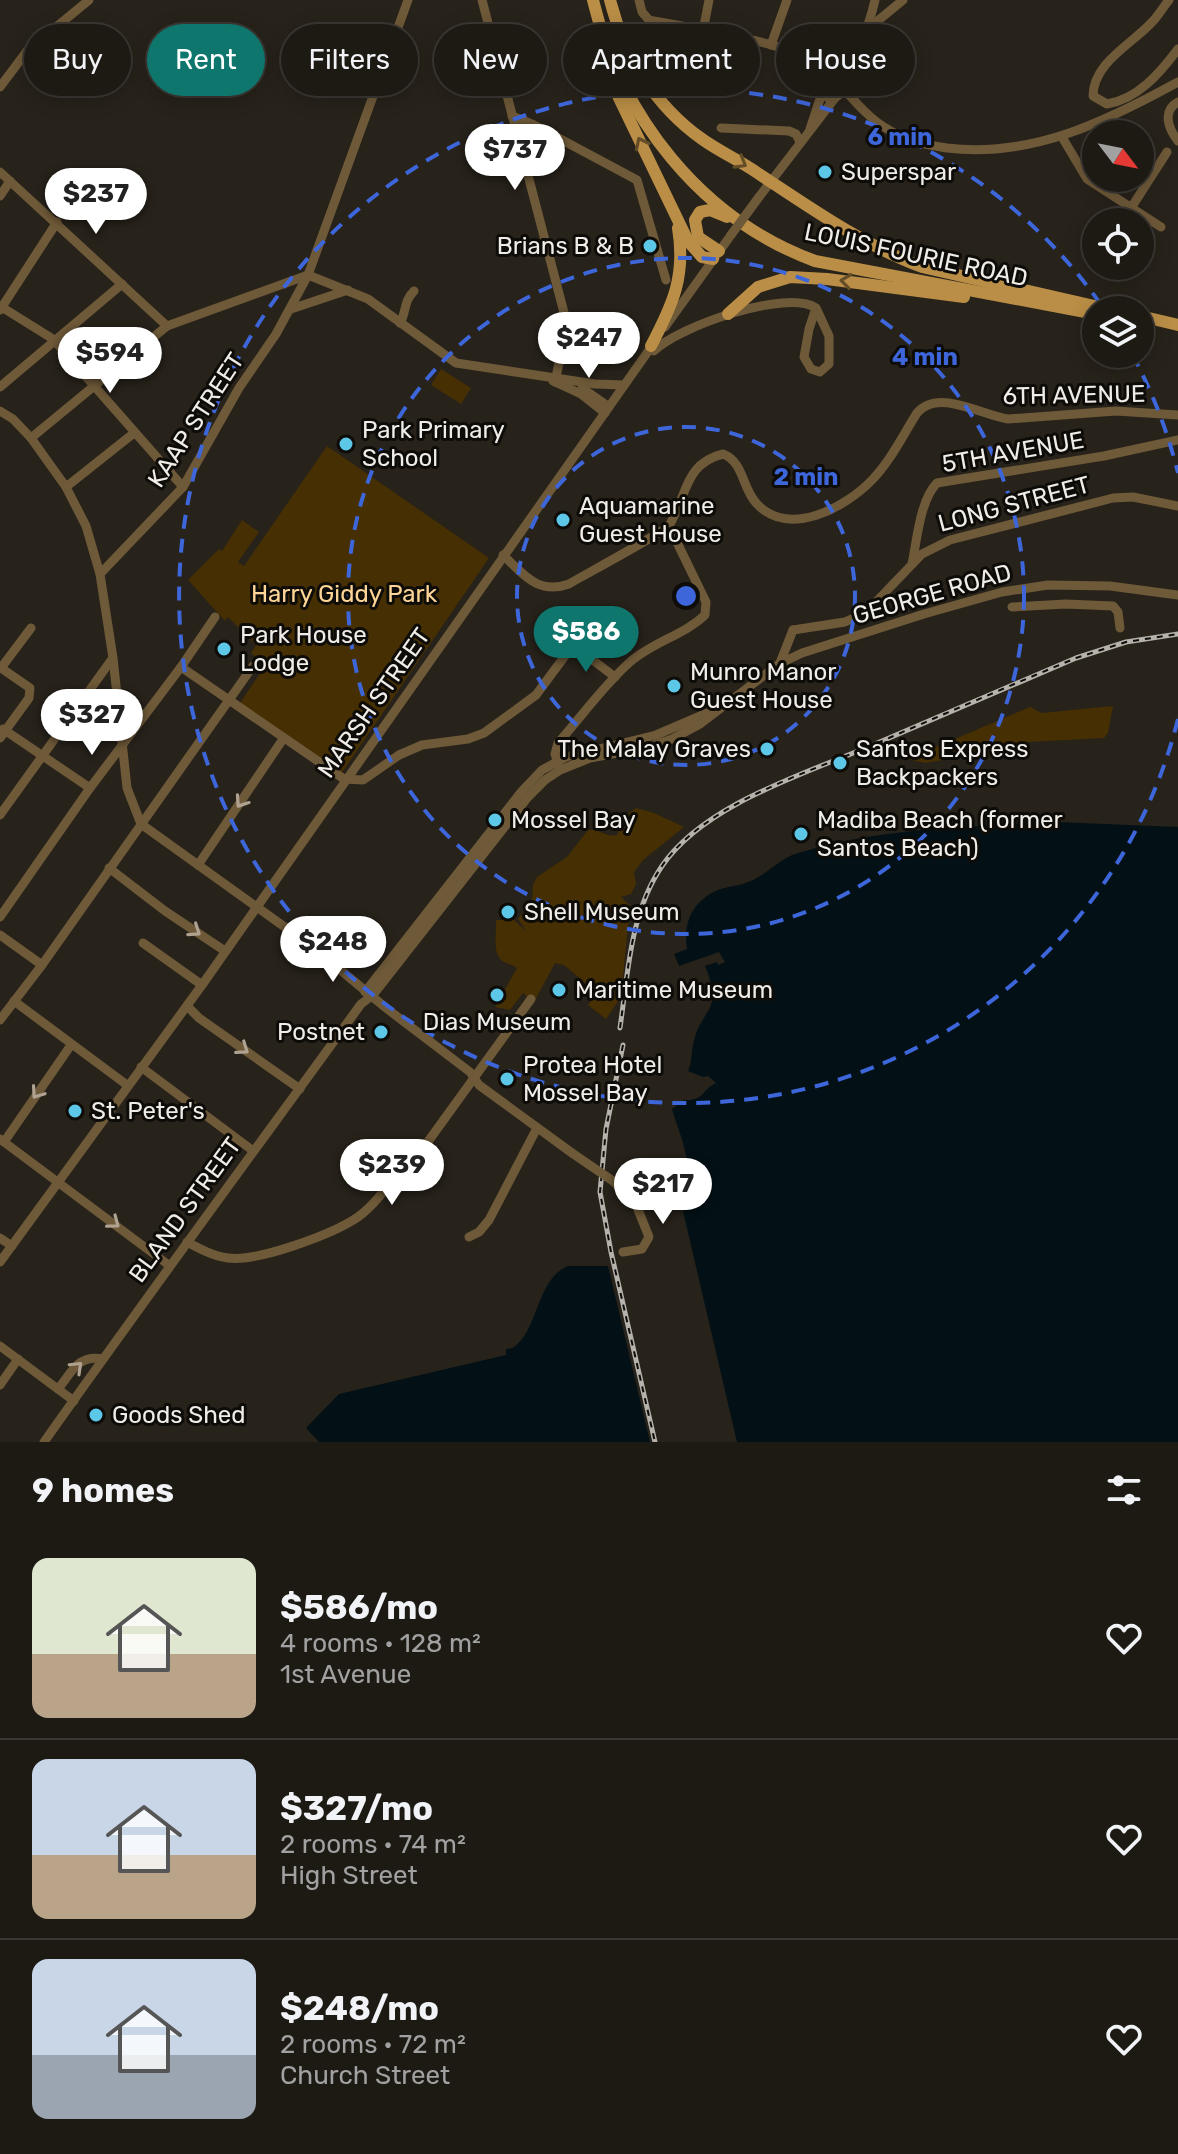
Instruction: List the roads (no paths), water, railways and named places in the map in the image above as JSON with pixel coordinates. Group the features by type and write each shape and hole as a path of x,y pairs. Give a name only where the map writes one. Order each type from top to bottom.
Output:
{"main road":[{"path":"594,0 599,39 619,98 695,251 702,257 716,255"},
{"name":"LOUIS FOURIE ROAD","path":"594,0 617,70 634,104 673,162 696,186 754,232 815,261 1082,311"},
{"path":"610,0 629,54 664,105 700,138 863,241 909,262 1082,303"},
{"path":"716,255 696,233 695,220 700,212 710,210 720,213 754,232"},
{"path":"651,346 675,296 680,277 681,250 676,213"},
{"path":"728,314 758,287 790,277 977,299 1035,302"},
{"path":"1154,320 1178,327"},
{"path":"1154,324 1178,327"}],"street":[{"path":"0,87 27,51 89,0"},
{"name":"KAAP STREET","path":"100,574 183,487 239,388 290,309 308,275 408,0"},
{"path":"482,0 567,324 552,379"},
{"path":"639,0 642,12 649,20 669,24"},
{"path":"704,24 709,0"},
{"path":"771,45 787,0"},
{"path":"870,24 875,0"},
{"path":"874,24 903,0"},
{"path":"1169,0 1153,22 1121,47 1092,91 1096,100 1107,104 1120,100 1150,82 1178,49"},
{"path":"760,43 776,47"},
{"path":"845,96 890,131 917,143 965,150 1012,148 1062,137 1094,125 1178,82"},
{"name":"MARSH STREET","path":"810,129 819,96"},
{"name":"MARSH STREET","path":"0,1262 202,985 344,779 716,255 837,96"},
{"path":"1178,102 1167,113 1173,135 1178,141"},
{"path":"512,116 637,180 666,280"},
{"path":"721,128 784,130 796,134 800,142"},
{"path":"1062,137 1087,179 1131,208 1167,152"},
{"path":"0,172 167,326"},
{"path":"0,196 10,181"},
{"path":"57,222 1,308 53,339 183,487"},
{"path":"1154,223 1161,227"},
{"path":"31,438 167,326 308,275 368,299 456,363 552,379 624,385"},
{"path":"0,387 53,339 122,284"},
{"path":"290,309 348,290"},
{"path":"400,323 405,300 414,291"},
{"path":"633,372 664,340 681,332 728,314 800,301 816,308 829,336 829,364 820,372 811,369 804,357 816,308"},
{"path":"663,329 681,332"},
{"path":"552,379 607,410"},
{"path":"567,379 607,410"},
{"name":"6TH AVENUE","path":"669,526 699,464 723,454 735,461 757,504 774,516 792,521 824,513 871,482 917,413 931,402 965,407 1008,419 1116,411 1178,415"},
{"path":"0,411 13,419 31,438 66,487 86,526 100,574 127,788 141,824 370,992 475,1078 479,1085 613,1181 637,1207 649,1237 642,1249 623,1252"},
{"path":"66,487 134,433"},
{"name":"5TH AVENUE","path":"912,564 924,507 937,483 1178,440"},
{"name":"LONG STREET","path":"793,630 845,622 858,616 874,604 922,554 950,540 1075,506 1133,497 1178,506"},
{"path":"503,555 540,586 557,588 669,526 706,602 705,615 693,625 656,643 615,677 547,757 542,770"},
{"name":"GEORGE ROAD","path":"370,992 522,791 542,770 571,760 660,744 700,724 779,664 802,653 1002,592 1048,585 1110,586 1178,595"},
{"path":"1012,607 1066,604 1113,606 1118,612 1120,628"},
{"path":"0,917 215,617"},
{"path":"31,628 1,668 30,688 29,698 2,732 90,788"},
{"path":"793,630 802,653"},
{"path":"779,664 793,630"},
{"path":"181,667 344,779 363,780 399,755 422,745 468,739 484,733 527,704 545,685 573,645 615,677"},
{"path":"0,815 113,658"},
{"path":"0,1020 253,666"},
{"path":"119,720 136,726"},
{"path":"568,732 565,745 571,760"},
{"path":"198,865 283,739"},
{"path":"558,743 558,765"},
{"name":"GEORGE ROAD","path":"370,992 528,797 558,765"},
{"path":"109,868 225,951"},
{"path":"0,935 42,965"},
{"path":"143,943 202,985"},
{"name":"BLAND STREET","path":"44,1442 252,1150 370,992"},
{"path":"187,1242 229,1259 265,1255 360,1215 398,1177 475,1078 531,999"},
{"path":"14,1001 127,1085"},
{"path":"187,1006 199,1018 300,1089"},
{"path":"71,1045 2,1140 170,1266"},
{"path":"141,1067 252,1150"},
{"path":"469,1237 479,1232 489,1220 537,1128"},
{"path":"0,1238 12,1246"},
{"path":"0,1346 74,1401"},
{"path":"58,1389 81,1360 93,1357 103,1359"},
{"path":"0,1385 18,1359"}],"railway":[{"path":"620,1028 628,965 643,903 662,866 704,824 760,792 1076,658 1126,642 1178,634"},
{"path":"623,1045 606,1129 600,1192 655,1442"}],"place":[{"name":"Superspar","path":"825,172"},
{"name":"Brians B & B","path":"650,246"},
{"name":"Park Primary School","path":"346,444"},
{"name":"Aquamarine Guest House","path":"563,520"},
{"name":"Park House Lodge","path":"224,649"},
{"name":"Munro Manor Guest House","path":"674,686"},
{"name":"The Malay Graves","path":"767,749"},
{"name":"Santos Express Backpackers","path":"840,763"},
{"name":"Mossel Bay","path":"495,820"},
{"name":"Madiba Beach (former Santos Beach)","path":"801,834"},
{"name":"Shell Museum","path":"508,912"},
{"name":"Maritime Museum","path":"559,990"},
{"name":"Dias Museum","path":"497,995"},
{"name":"Postnet","path":"381,1032"},
{"name":"Protea Hotel Mossel Bay","path":"507,1079"},
{"name":"St. Peter's","path":"75,1111"},
{"name":"Goods Shed","path":"96,1415"}],"park label":[{"name":"Harry Giddy Park","path":"344,594"}]}
